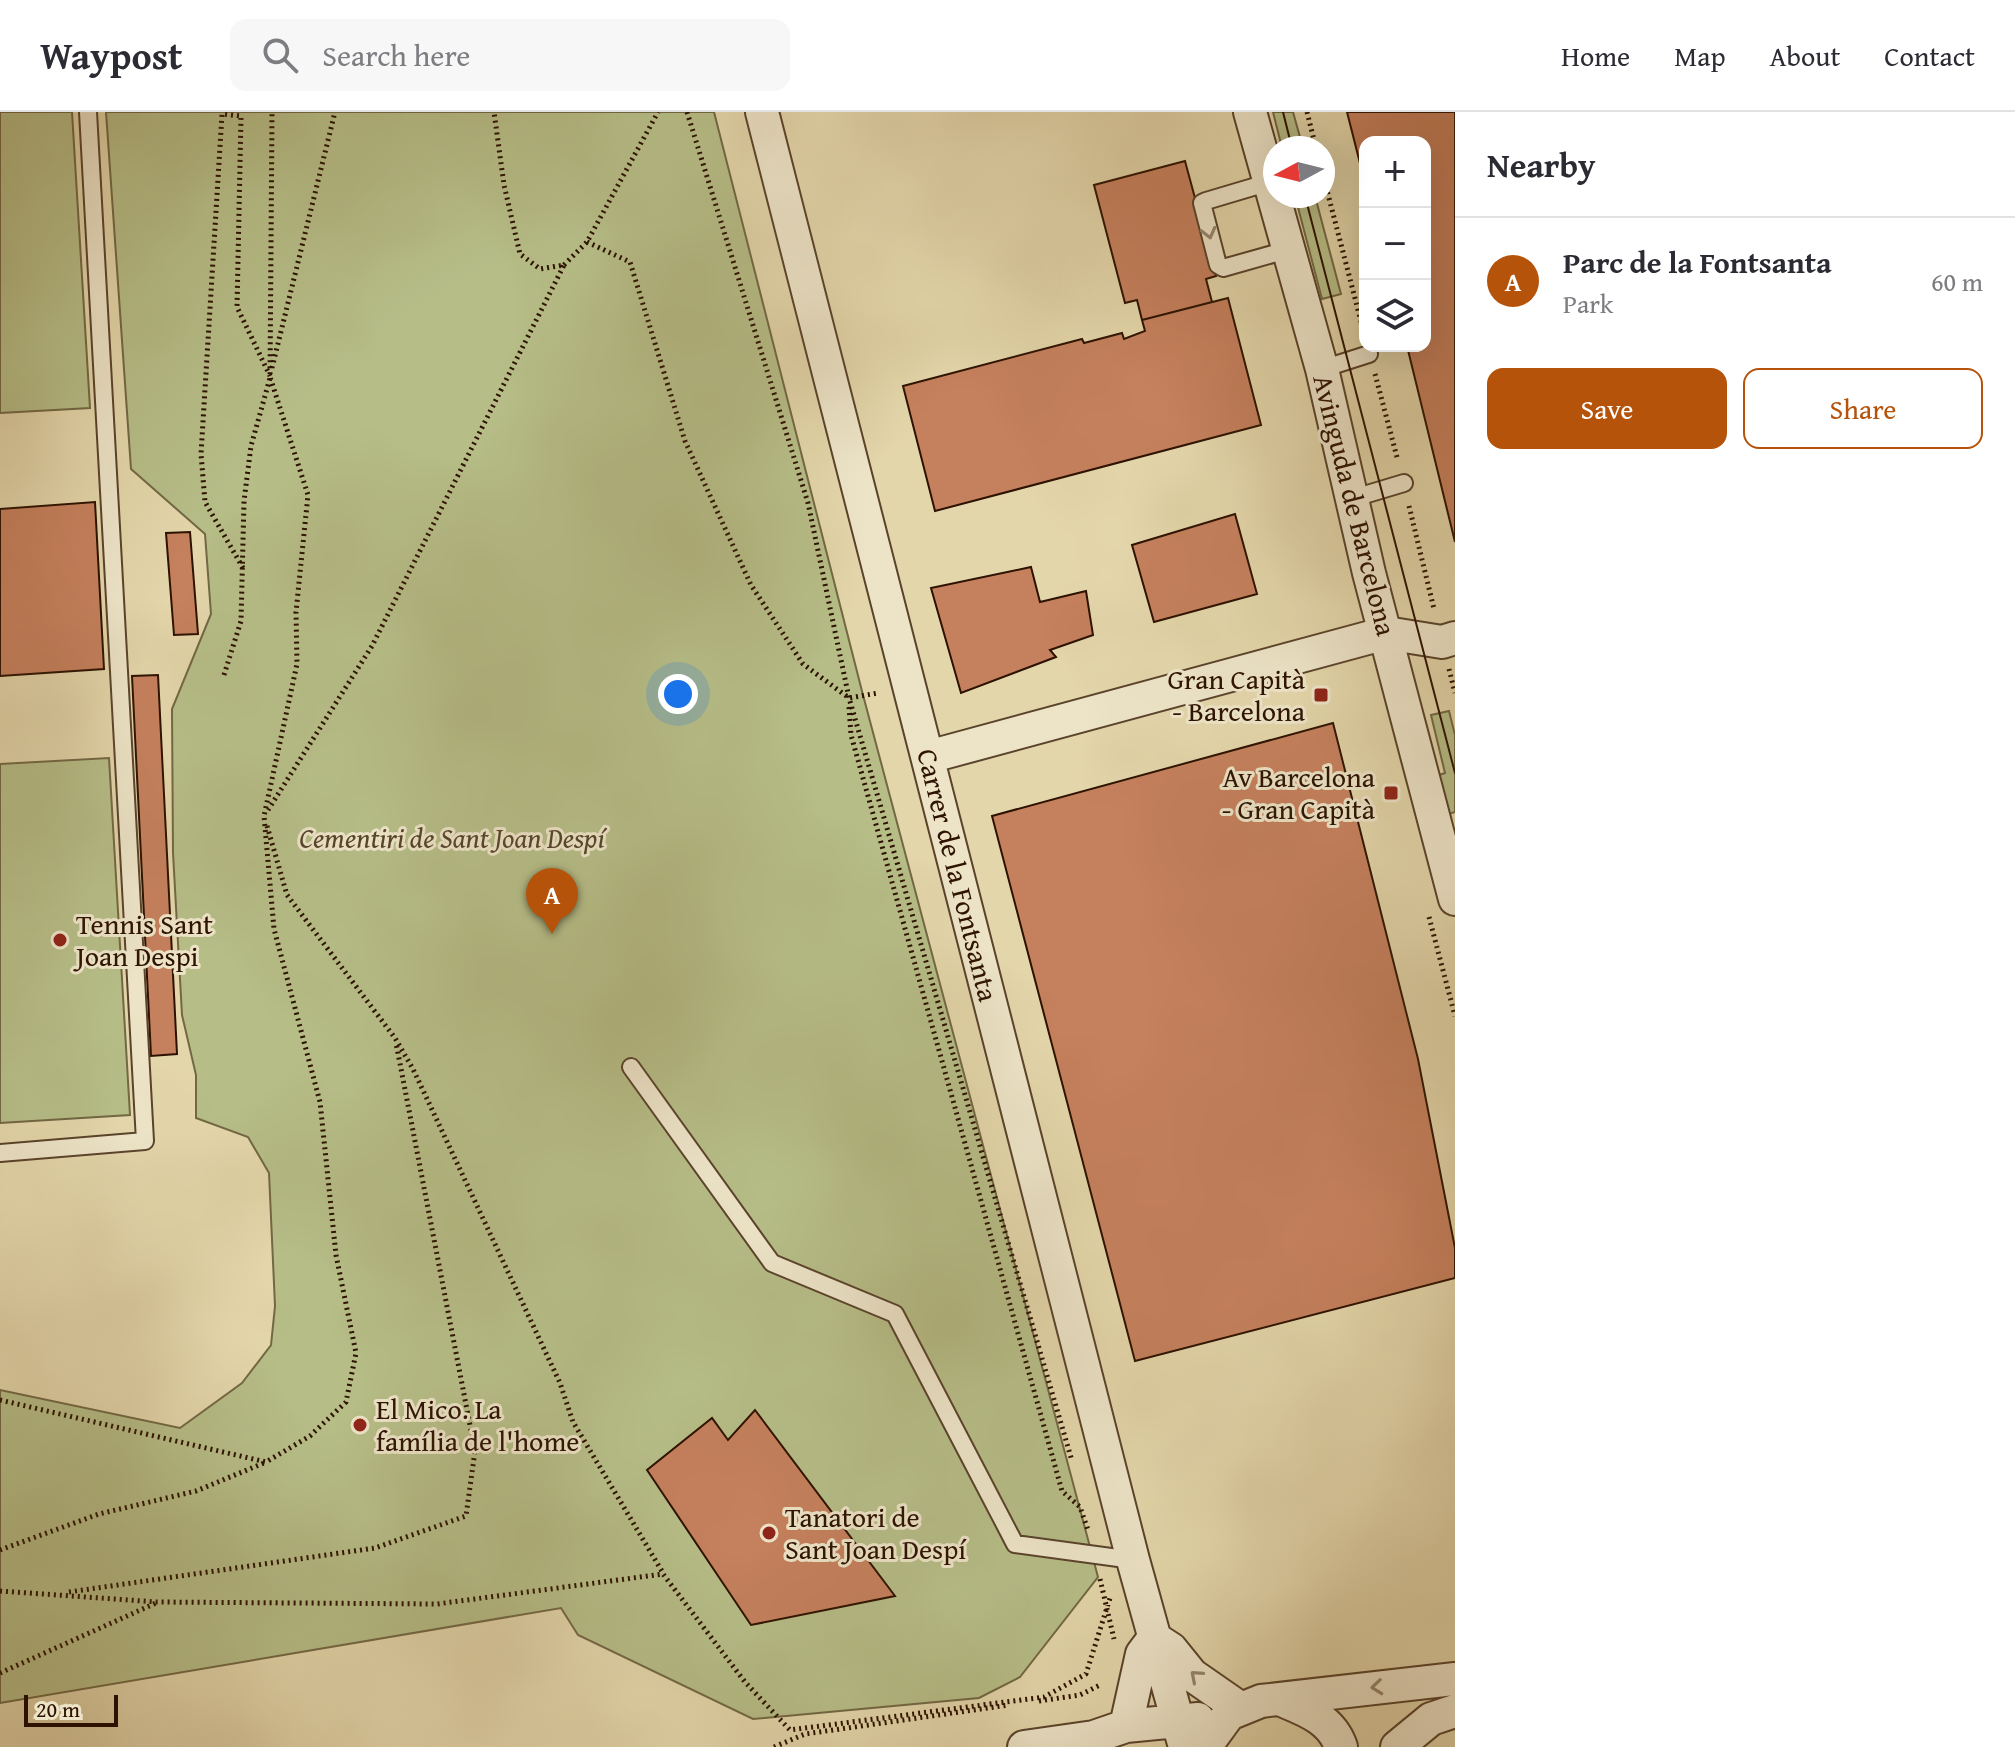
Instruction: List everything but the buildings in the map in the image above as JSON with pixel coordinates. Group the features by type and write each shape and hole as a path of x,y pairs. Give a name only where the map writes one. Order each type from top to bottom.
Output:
{"street":[{"name":"Carrer de la Fontsanta","path":"762,112 928,757 1112,1568 1154,1638 1181,1735"},
{"name":"Avinguda de Barcelona","path":"1250,112 1263,158"},
{"name":"Avinguda de Barcelona","path":"1276,208 1322,369 1455,899"},
{"path":"928,757 1386,633 1449,640"},
{"path":"1126,1726 1142,1654 1154,1638 1171,1649 1192,1675 1235,1712"},
{"path":"1024,1747 1094,1737 1126,1726 1181,1735 1261,1701 1284,1701 1455,1679"},
{"path":"1284,1701 1315,1713 1337,1737 1341,1747"},
{"path":"1397,1747 1431,1719 1455,1711"},
{"path":"1205,1747 1235,1712"}],"lane":[{"path":"0,1153 145,1141 88,112"},
{"path":"1263,184 1206,201 1204,210 1218,265 1223,268 1287,250"},
{"path":"1322,369 1369,354"},
{"path":"1354,498 1404,483"},
{"path":"631,1067 772,1263 895,1314 1015,1544 1112,1568"}],"path":[{"path":"270,377 272,112"},
{"path":"224,675 241,621 244,501 251,446 335,112"},
{"path":"494,112 504,185 520,254 540,269 564,265"},
{"path":"658,112 587,242 564,265 372,646 264,816 287,895 395,1038 419,1080 560,1383 573,1422 663,1574 745,1682 790,1730 1044,1697 1086,1674 1111,1600 1112,1568"},
{"path":"687,112 808,503 849,698 1076,1473"},
{"path":"1307,112 1313,136"},
{"path":"0,1550 99,1514 196,1491 266,1462 310,1436 346,1402 356,1353 336,1255 320,1102 274,929 264,816 297,664 296,612 308,495 270,377 237,307 241,116 222,114 201,454 205,502 243,568"},
{"path":"1332,208 1359,314"},
{"path":"587,242 630,262 685,441 751,585 803,664 849,698"},
{"path":"1369,354 1449,640 1455,693"},
{"path":"849,698 851,735 1062,1491 1080,1507 1088,1532"},
{"path":"61,1593 375,1548 466,1516 475,1451 395,1038"},
{"path":"0,1400 266,1462"},
{"path":"1084,1500 1097,1541"},
{"path":"1112,1568 1116,1644"},
{"path":"0,1591 157,1602 437,1604 663,1574"},
{"path":"0,1673 157,1602"},
{"path":"774,1747 805,1734 1080,1695 1103,1684"}],"green space":[{"path":"0,112 72,112 90,408 0,413"},
{"name":"Cementiri de Sant Joan Despí","path":"106,112 714,112 863,695 1098,1577 1020,1677 979,1698 753,1719 578,1635 561,1608 0,1703 0,1390 180,1428 242,1383 271,1345 275,1306 269,1173 248,1137 196,1118 196,1075 182,1015 173,853 172,709 211,614 205,534 131,469"},
{"path":"1273,112 1293,112 1300,136 1279,136"},
{"path":"1298,208 1318,208 1341,294 1322,299"},
{"path":"1449,711 1455,735 1455,812 1446,815 1436,776 1445,773 1431,715"},
{"name":"Tennis Sant Joan Despi","path":"109,758 130,1115 0,1123 0,764"}],"tram line":[{"path":"1283,112 1289,136"},
{"path":"1308,208 1455,773"}],"place":[{"name":"Gran Capità - Barcelona","path":"1321,695"},
{"name":"Av Barcelona - Gran Capità","path":"1391,793"},
{"name":"Parc de la Fontsanta","path":"552,934"},
{"name":"Tennis Sant Joan Despi","path":"60,940"},
{"name":"El Mico. La família de l'home","path":"360,1425"},
{"name":"Tanatori de Sant Joan Despí","path":"769,1533"}]}
